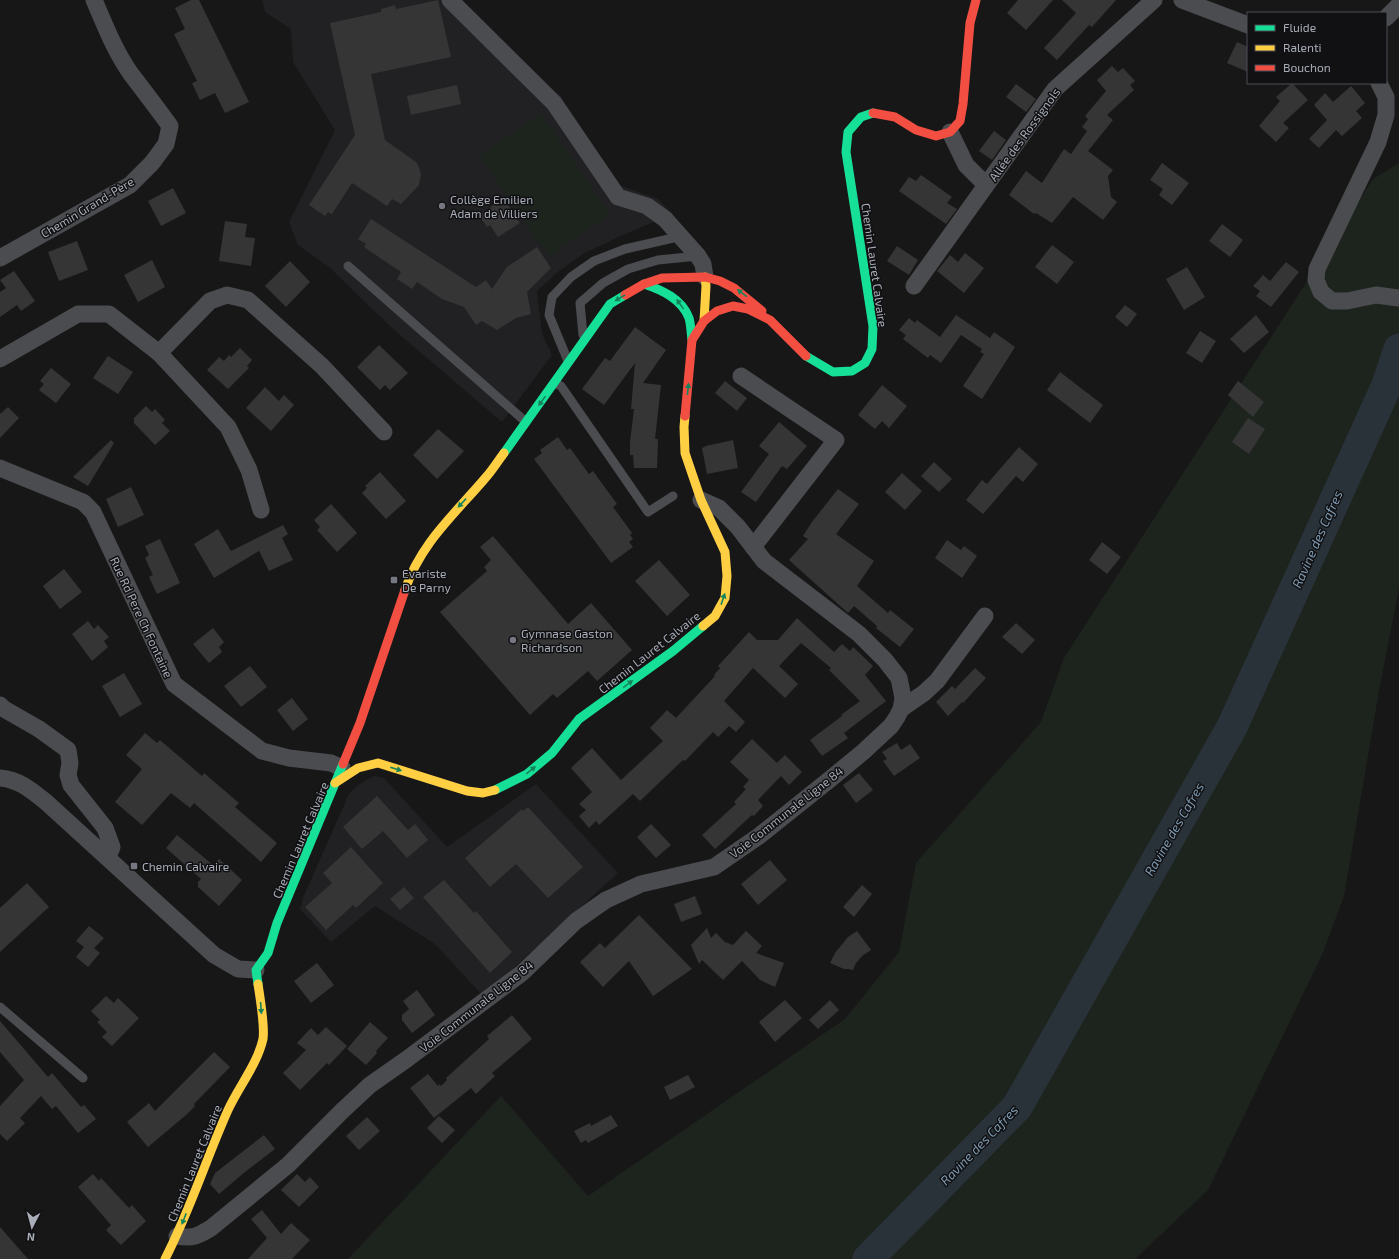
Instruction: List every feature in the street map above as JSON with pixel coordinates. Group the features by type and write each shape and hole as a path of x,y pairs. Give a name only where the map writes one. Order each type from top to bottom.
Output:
{"main road":[{"path":"950,132 960,121 963,104 970,23 976,0"},
{"name":"Chemin Lauret Calvaire","path":"165,1259 177,1236 207,1158 229,1108 258,1057 263,1037 261,1003 256,970 268,953 277,923 336,783 358,768 375,760 467,791 483,792 498,789 511,779 527,774 552,753 579,719 673,651 715,616 725,598 727,576 725,552 701,500 686,453 684,427 692,340 704,321 717,311 733,306 748,309 770,320 809,359 833,372 852,372 865,363 872,349 873,326 846,152 848,132 860,117 875,112 895,117 916,130 936,136 950,132"},
{"path":"336,783 360,723 407,584 427,545 448,519 488,475 569,364 610,304 644,284 662,278 705,277 720,281 734,288 759,307 770,320"},
{"path":"704,321 706,286 705,277"},
{"path":"644,284 654,287 677,299 688,317 692,340"},
{"path":"360,723 361,739 363,744"}],"street":[{"name":"Chemin Grand-Père","path":"0,258 130,185 152,163 166,144 170,126 131,73 113,43 94,0"},
{"path":"450,0 554,103 618,197 647,206 665,219 682,236 703,264 705,277"},
{"name":"Allée des Rossignols","path":"914,286 1055,89 1154,0"},
{"path":"1182,0 1247,25"},
{"path":"1387,17 1399,5"},
{"path":"1379,84 1386,97 1386,115 1378,142 1317,269 1316,280 1321,292 1332,301 1347,301 1376,295 1393,296"},
{"path":"950,132 966,165 986,185"},
{"path":"159,353 210,301 227,295 248,300 322,366 384,432"},
{"path":"0,359 78,314 109,314 159,353 228,427 249,470 260,510"},
{"path":"741,376 836,440 753,547"},
{"name":"Rue Rd Pere Ch Fontaine","path":"0,468 83,502 93,512 174,684 262,751 289,758 331,763 342,768"},
{"name":"Voie Communale Ligne 84","path":"177,1236 186,1238 197,1236 211,1228 288,1165 370,1085 522,973 576,921 606,900 641,884 714,866 759,836 863,752 891,726 901,709 903,698 899,678 885,660 859,634 764,561 738,527 719,508 701,500"},
{"name":"Voie Communale Ligne 84","path":"901,709 924,693 937,681 985,616"},
{"path":"0,705 4,709 39,729 68,750 70,763 68,775 71,786 105,828 112,847 108,857"},
{"path":"0,778 12,779 27,787 46,802 214,955 238,969 256,970"}],"lane":[{"path":"569,364 550,315 552,297 571,277 594,261 624,249 682,236"},
{"path":"584,341 580,303 603,283 628,269 658,260 698,256"},
{"path":"348,266 526,422"},
{"path":"555,383 561,386 648,512 674,496"},
{"path":"0,1007 83,1078"}],"shaded area":[{"path":"262,0 461,0 561,97 619,185 658,199 673,214 625,234 583,254 558,272 537,291 542,334 552,355 502,422 392,328 330,268 298,245 289,222 335,130 293,62 291,29 265,12"},
{"path":"541,114 610,214 549,257 479,156"},
{"path":"1399,163 1399,588 1379,691 1344,896 1322,955 1208,1190 1135,1259 348,1259 501,1096 588,1196 845,1019 899,952 916,863 1041,722 1064,658 1373,179"},
{"path":"374,776 384,778 447,847 536,784 618,873 483,996 435,944 375,906 331,942 300,909 303,898 349,794 358,785"}],"building":[{"path":"191,0 199,0 249,102 225,113 215,93 200,100 192,83 197,81 174,34 185,29 175,8"},
{"path":"438,0 451,57 371,74 385,140 416,162 421,174 419,185 401,204 392,199 387,206 352,183 332,214 328,212 325,216 309,205 355,135 330,23 381,12 381,9 395,5 396,9"},
{"path":"1018,0 1053,0 1026,30 1007,13"},
{"path":"1062,0 1116,0 1092,27 1089,25 1057,60 1044,48 1076,13"},
{"path":"1237,42 1247,47 1247,72 1227,63"},
{"path":"1112,66 1118,72 1123,68 1135,81 1130,85 1134,90 1107,115 1113,120 1088,151 1113,170 1108,176 1111,197 1117,202 1103,220 1073,197 1052,223 1036,213 1034,214 1009,195 1026,171 1042,183 1064,149 1071,154 1087,131 1082,127 1088,119 1085,116 1106,91 1097,80"},
{"path":"1016,84 1036,99 1026,112 1006,97"},
{"path":"1291,84 1293,84 1308,100 1283,123 1289,128 1276,142 1259,126 1280,101 1276,97"},
{"path":"457,85 461,104 411,115 407,96"},
{"path":"1351,86 1365,103 1356,111 1362,118 1342,136 1336,130 1319,148 1309,139 1327,120 1314,105 1325,93 1333,102"},
{"path":"994,131 1006,140 992,160 979,151"},
{"path":"1162,163 1189,183 1172,205 1159,195 1163,189 1150,180"},
{"path":"921,175 952,197 947,203 957,209 946,224 899,191 909,177 916,181"},
{"path":"173,188 186,213 161,226 148,201"},
{"path":"502,196 520,223 498,237 490,225 487,227 479,215 488,210"},
{"path":"371,219 476,287 486,280 492,289 507,267 537,247 551,268 527,292 531,314 516,318 497,330 482,321 476,325 464,307 442,299 417,282 412,289 397,279 401,272 364,247 366,244 358,239"},
{"path":"225,221 247,224 245,237 255,238 251,266 219,261"},
{"path":"1222,224 1243,240 1230,257 1209,241"},
{"path":"77,241 88,270 59,281 48,252"},
{"path":"1052,245 1074,262 1057,284 1035,267"},
{"path":"897,246 918,260 909,275 887,261"},
{"path":"965,253 984,268 964,293 937,271 950,255 958,262"},
{"path":"152,260 165,287 138,302 124,275"},
{"path":"290,261 310,282 286,307 265,286"},
{"path":"1286,262 1299,272 1271,307 1256,296 1260,291 1253,286 1263,275 1270,281"},
{"path":"1187,267 1205,297 1184,310 1166,279"},
{"path":"14,271 35,301 21,311 17,305 0,317 0,292 6,288 0,280"},
{"path":"1125,305 1137,314 1127,327 1115,317"},
{"path":"956,315 990,338 994,332 1015,347 982,399 963,386 984,354 980,352 982,349 961,335 941,363 930,355 928,358 903,339 906,335 899,330 909,318 915,323 917,320 940,337"},
{"path":"1256,315 1269,332 1244,353 1230,339"},
{"path":"635,327 666,350 643,383 661,385 655,439 658,439 657,468 634,468 633,455 630,455 634,409 631,409 635,363 604,405 582,389 605,358 610,361"},
{"path":"1200,331 1216,341 1202,363 1186,353"},
{"path":"379,345 408,373 390,390 385,385 380,390 357,367"},
{"path":"240,348 252,360 247,366 249,368 228,389 207,370 219,357 224,361 229,355 231,357"},
{"path":"108,356 133,372 118,394 93,378"},
{"path":"51,368 71,384 56,403 39,390 44,384 40,381"},
{"path":"1060,372 1103,405 1090,423 1047,390"},
{"path":"725,381 747,398 737,411 715,393"},
{"path":"1238,381 1264,402 1253,417 1228,395"},
{"path":"882,385 907,406 889,428 882,421 875,429 858,415"},
{"path":"265,387 279,401 284,395 294,405 271,431 246,408"},
{"path":"146,406 152,412 155,409 165,420 162,423 170,431 155,445 134,423 134,418"},
{"path":"8,407 19,418 0,438 0,414"},
{"path":"1248,418 1265,429 1249,454 1232,442"},
{"path":"779,422 807,446 787,469 782,466 756,502 741,492 769,454 759,446"},
{"path":"438,429 464,451 437,479 413,455"},
{"path":"558,437 567,450 570,448 589,474 593,471 617,504 613,507 632,533 630,535 633,539 629,542 633,547 611,563 534,459 542,453 540,450"},
{"path":"111,440 114,443 88,486 73,477"},
{"path":"733,440 738,468 707,474 702,448"},
{"path":"1019,447 1038,464 1023,482 1016,476 983,514 966,500 982,480 987,484"},
{"path":"934,462 952,479 939,492 921,476"},
{"path":"380,472 406,501 386,519 362,493 367,488 365,486"},
{"path":"902,473 922,491 905,510 885,492"},
{"path":"131,487 144,515 118,527 106,499"},
{"path":"838,489 859,504 836,534 874,561 857,586 888,613 890,610 914,629 900,647 876,628 877,626 854,606 848,613 789,560 808,539 803,536"},
{"path":"331,504 357,533 337,552 317,530 320,527 314,520"},
{"path":"283,525 288,534 282,538 293,560 269,571 259,551 214,578 194,544 218,529 231,551"},
{"path":"493,536 568,624 591,603 632,650 597,681 588,671 557,698 553,694 530,715 440,612 487,571 484,567 491,560 480,547"},
{"path":"160,539 180,583 157,594 149,577 153,575 145,558 149,555 145,546"},
{"path":"947,540 961,550 964,546 977,556 962,578 935,558"},
{"path":"1102,542 1121,557 1107,574 1089,560"},
{"path":"659,560 690,595 667,616 635,581"},
{"path":"64,569 82,592 60,609 43,586"},
{"path":"797,618 834,652 842,644 850,651 853,647 873,666 865,675 886,701 844,733 848,738 822,756 810,740 860,701 829,670 831,668 801,643 779,666 798,684 785,698 753,668 724,701 745,722 736,732 729,726 718,737 713,732 685,761 683,760 640,801 633,794 599,825 596,821 589,828 579,816 586,810 579,804 592,792 571,768 592,748 621,780 663,741 650,728 667,710 676,718 715,676 714,675 720,668 718,666 749,632 757,640 778,640"},
{"path":"88,621 94,629 98,625 109,637 104,641 108,647 92,661 72,634"},
{"path":"1016,623 1035,640 1022,654 1002,637"},
{"path":"213,628 224,642 219,647 222,652 209,663 193,644"},
{"path":"250,666 267,687 241,707 224,686"},
{"path":"975,668 986,678 963,703 962,702 948,716 936,702 952,686 955,689"},
{"path":"124,673 142,704 120,717 102,686"},
{"path":"292,698 308,719 293,731 277,710"},
{"path":"145,733 157,743 160,740 202,776 204,773 239,803 235,807 277,843 261,862 194,803 190,808 171,793 142,825 115,802 142,769 126,755"},
{"path":"752,739 777,763 785,755 802,772 789,785 781,776 758,800 763,806 754,816 752,815 715,849 702,835 736,804 734,802 746,789 743,787 749,780 730,762"},
{"path":"897,743 901,750 910,744 920,758 894,776 883,761 887,759 882,752"},
{"path":"859,773 873,790 856,803 843,785"},
{"path":"377,796 408,830 415,824 428,840 407,858 383,831 362,849 343,827"},
{"path":"528,807 583,867 548,898 516,864 490,887 465,858 522,809 523,811"},
{"path":"651,824 671,845 656,858 637,837"},
{"path":"177,835 213,865 219,859 242,880 219,906 198,887 198,882 201,879 166,848"},
{"path":"351,847 383,883 356,908 353,905 326,930 305,907 332,883 323,873"},
{"path":"770,860 787,880 758,905 741,884"},
{"path":"444,880 474,913 476,911 512,952 490,973 423,897"},
{"path":"27,883 49,907 0,952 0,908"},
{"path":"862,885 872,894 854,917 843,907"},
{"path":"404,887 414,898 400,910 390,899"},
{"path":"695,896 702,914 681,922 674,904"},
{"path":"639,915 692,969 653,996 629,961 603,987 580,962 600,943 605,948"},
{"path":"89,926 104,938 94,948 100,953 88,967 76,957 84,947 76,941"},
{"path":"707,928 711,938 716,933 725,942 733,945 746,931 762,946 756,953 784,963 775,987 760,980 742,961 723,980 702,960 699,964 691,945"},
{"path":"857,931 871,950 862,956 856,963 853,970 844,969 830,963 835,953 848,937"},
{"path":"317,963 334,985 311,1003 294,981"},
{"path":"417,990 435,1015 412,1033 402,1020 402,1015 409,1009 403,1001"},
{"path":"106,996 114,1003 118,998 139,1018 112,1046 102,1037 107,1032 97,1022 100,1020 91,1011"},
{"path":"785,1000 802,1018 775,1042 759,1022"},
{"path":"830,1000 839,1010 818,1029 809,1020"},
{"path":"512,1015 532,1039 492,1073 495,1076 476,1094 471,1088 434,1118 410,1088 428,1074 438,1086 439,1084 441,1086 447,1080 446,1078 489,1039 487,1036"},
{"path":"0,1021 48,1077 52,1073 81,1107 84,1105 96,1119 78,1133 56,1106 52,1109 41,1096 20,1118 25,1123 7,1141 0,1134 0,1106 24,1080 0,1052"},
{"path":"370,1022 388,1038 366,1065 347,1049"},
{"path":"326,1027 347,1046 329,1065 327,1063 300,1090 283,1073 306,1050 297,1043 311,1028 318,1035"},
{"path":"214,1052 230,1067 194,1104 195,1106 186,1115 148,1147 127,1122 149,1103 155,1111"},
{"path":"688,1075 695,1087 670,1100 664,1087"},
{"path":"611,1115 618,1126 588,1143 586,1140 581,1143 574,1131 590,1123 591,1126"},
{"path":"439,1116 455,1130 442,1143 427,1128"},
{"path":"367,1117 380,1131 359,1150 346,1136"},
{"path":"264,1135 275,1149 219,1194 210,1184 215,1173"},
{"path":"93,1174 99,1181 101,1178 129,1208 132,1205 146,1221 121,1245 106,1230 111,1225 78,1187"},
{"path":"297,1174 305,1182 310,1177 319,1187 299,1207 281,1190"},
{"path":"262,1210 281,1234 291,1223 310,1240 292,1259 248,1259 267,1238 251,1219"},
{"path":"0,1227 28,1259 0,1259"}],"waterway":[{"name":"Ravine des Cafres","path":"868,1259 1017,1107 1232,727 1387,385 1399,349"}],"traffic: fast":[{"path":"806,356 833,372 852,371 865,363 872,349 873,326 846,152 848,132 861,117 873,113"},
{"path":"644,284 671,296 682,306 689,318 692,340"},
{"path":"504,453 610,304 625,295"},
{"path":"495,790 527,774 552,753 579,719 673,651 703,626"},
{"path":"258,984 256,970 268,953 277,923 343,764"}],"traffic: slow":[{"path":"704,321 706,286 705,277"},
{"path":"685,416 685,453 701,500 725,552 727,576 725,598 715,616 703,626"},
{"path":"405,590 420,557 440,529 487,476 504,453"},
{"path":"335,783 358,768 378,763 467,791 483,793 495,790"},
{"path":"165,1259 190,1204 232,1101 257,1058 263,1039 262,1012 258,984"}],"traffic: jam":[{"path":"873,113 895,117 916,130 936,136 950,132 960,121 963,104 970,23 976,0"},
{"path":"625,295 644,284 662,278 705,277 720,281 734,288 762,311"},
{"path":"685,416 692,340 704,321 717,311 733,306 748,309 770,320 806,356"},
{"path":"343,764 360,723 405,590"}],"place":[{"name":"Collège Emilien Adam de Villiers","path":"442,206"},
{"name":"Evariste De Parny","path":"394,580"},
{"name":"Gymnase Gaston Richardson","path":"513,640"},
{"name":"Chemin Calvaire","path":"134,866"}]}
